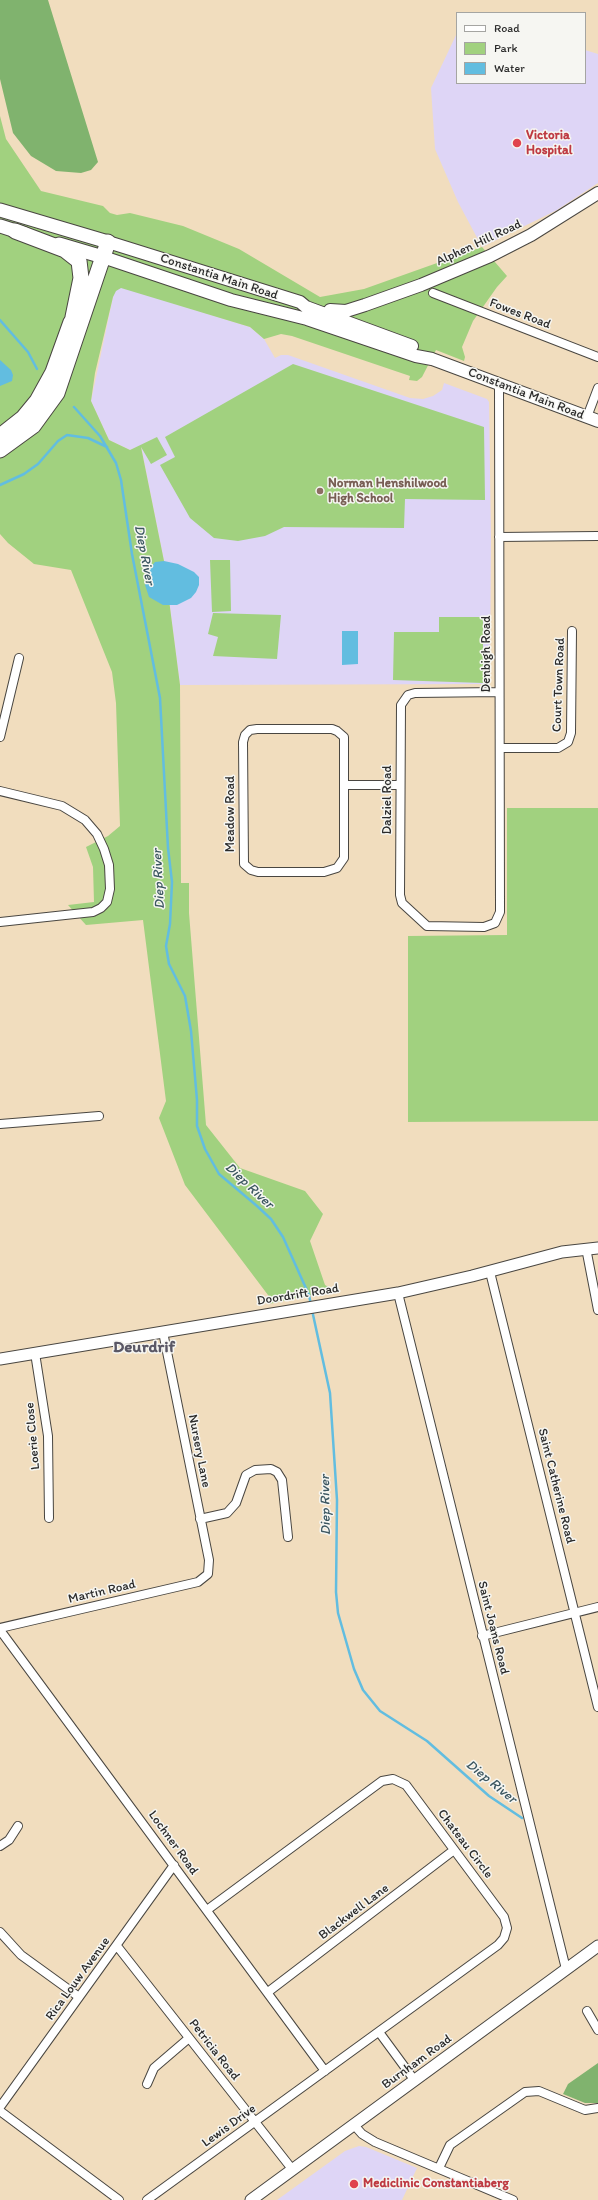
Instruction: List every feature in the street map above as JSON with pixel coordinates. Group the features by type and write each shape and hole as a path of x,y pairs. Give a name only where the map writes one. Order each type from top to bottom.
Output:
{"highway":[{"path":"15,231 69,252 79,261 81,278 73,317"},
{"path":"0,450 33,426 57,393 103,240"},
{"path":"0,436 23,418 37,401 53,372 73,317 99,256"}],"main road":[{"name":"Alphen Hill Road","path":"300,302 340,311 365,305 421,285 490,256 531,234 598,193"},
{"name":"Constantia Main Road","path":"0,210 103,240 300,302 306,307 347,320 418,349 432,358 593,419"},
{"name":"Constantia Main Road","path":"0,226 99,256 231,300 307,319 416,356 432,358"},
{"name":"Alphen Hill Road","path":"347,320 365,305"},
{"path":"307,319 332,322 347,320"}],"street":[{"name":"Fowes Road","path":"433,293 598,357"},
{"name":"Denbigh Road","path":"495,922 500,912 498,384"},
{"path":"593,419 598,388"},
{"path":"498,537 598,536"},
{"name":"Court Town Road","path":"500,748 558,748 568,742 571,733 572,631"},
{"path":"0,737 19,658"},
{"name":"Dalziel Road","path":"495,922 484,928 432,928 423,924 402,903 400,895 400,710 403,700 415,693 499,692"},
{"name":"Meadow Road","path":"257,728 332,729 337,731 344,737 345,743 344,786 344,858 337,868 317,872 258,872 247,868 242,857 243,742 245,735 250,730 257,728"},
{"path":"344,786 400,786"},
{"path":"0,791 62,806 85,820 97,834 107,857 110,894 101,908 89,913 0,922"},
{"path":"0,1124 99,1116"},
{"path":"586,1248 598,1310"},
{"name":"Doordrift Road","path":"0,1359 398,1292 490,1272 562,1252 586,1248 598,1248"},
{"name":"Saint Catherine Road","path":"490,1272 598,1707"},
{"name":"Saint Joans Road","path":"398,1292 482,1636 566,1969"},
{"name":"Nursery Lane","path":"163,1332 209,1560 208,1574"},
{"name":"Loerie Close","path":"35,1353 48,1436 49,1518"},
{"path":"200,1519 227,1513 236,1503 243,1479 246,1475 255,1470 271,1469 278,1472 282,1480 288,1537"},
{"name":"Martin Road","path":"0,1629 198,1582 208,1574"},
{"path":"482,1636 598,1607"},
{"name":"Lochner Road","path":"0,1629 326,2071"},
{"name":"Chateau Circle","path":"207,1910 385,1779 398,1780 406,1785 504,1917 507,1928 504,1938 498,1945 326,2071"},
{"path":"0,1846 9,1840 18,1826"},
{"name":"Blackwell Lane","path":"268,1992 454,1850"},
{"name":"Rica Louw Avenue","path":"0,2107 174,1866"},
{"path":"0,1932 21,1955 79,1997"},
{"name":"Petricia Road","path":"117,1946 292,2169"},
{"name":"Burnham Road","path":"251,2200 598,1946"},
{"path":"587,2011 598,2030"},
{"path":"379,2032 415,2081"},
{"path":"147,2084 154,2068 189,2038"},
{"name":"Lewis Drive","path":"147,2200 326,2071"},
{"path":"439,2168 450,2145 525,2092 539,2091 586,2110 598,2108"},
{"path":"0,2111 119,2200"},
{"path":"354,2125 362,2134 375,2142 513,2200"}],"shaded area":[{"name":"Victoria Hospital","path":"456,35 456,84 586,84 586,50 598,54 598,183 557,210 482,247 458,202 435,149 431,88"},
{"name":"Norman Henshilwood High School","path":"121,287 250,327 264,339 275,358 281,355 288,355 410,398 423,399 433,396 442,390 444,383 487,399 489,402 491,537 490,684 180,685 164,561 141,446 130,450 109,440 91,401 113,297 115,291"},
{"name":"Mediclinic Constantiaberg","path":"359,2146 366,2147 417,2168 402,2200 277,2200 345,2151"}],"green space":[{"path":"0,0 48,0 98,162 91,170 81,173 56,171 31,156 13,133 0,79"},
{"path":"0,116 6,139 41,191 103,206 110,213 117,215 130,213 183,226 239,249 320,297 364,289 482,247 507,276 497,287 473,321 462,347 465,357 464,361 436,350 422,377 417,381 409,380 410,376 292,336 281,334 264,339 250,327 121,288 116,291 113,297 95,373 91,401 109,440 130,450 157,437 167,455 151,464 141,447 164,561 180,685 181,883 189,883 189,913 206,1125 240,1168 305,1191 323,1214 310,1241 325,1285 334,1290 269,1304 271,1299 185,1185 159,1118 166,1101 143,920 86,925 68,905 94,902 93,867 86,847 108,836 120,826 116,703 112,672 71,570 34,564 8,543 0,534"},
{"path":"293,364 484,427 485,500 405,499 404,528 284,527 265,536 238,541 214,538 190,518 160,465 175,457 165,437"},
{"path":"210,560 230,560 231,611 212,612"},
{"path":"213,613 281,615 277,659 213,656 218,637 208,634"},
{"path":"439,617 483,617 483,683 393,680 394,632 439,632"},
{"path":"507,808 598,808 598,1121 408,1122 408,936 507,935"},
{"path":"598,2063 598,2103 585,2103 563,2094 568,2084"}],"water":[{"path":"0,360 11,370 13,375 12,381 0,386"},
{"path":"164,561 178,564 194,572 199,577 199,585 196,592 191,598 177,605 163,605 149,597 145,585 148,571 155,562"},
{"path":"342,631 358,631 358,664 342,665"}],"waterway":[{"name":"Diep River","path":"0,320 28,352 37,369"},
{"name":"Diep River","path":"74,407 100,436 116,463 121,480 132,554 160,698 168,848 172,882 170,924 166,946 169,964 185,996 191,1031 197,1100 197,1126 205,1149 219,1174 271,1219 283,1237 309,1295 311,1305"},
{"path":"0,485 24,474 38,464 58,441 67,435 88,438 107,447"},
{"name":"Diep River","path":"312,1310 330,1393 337,1500 336,1592 338,1613 354,1669 363,1690 380,1711 427,1741 489,1796 522,1818"}],"place":[{"name":"Victoria Hospital","path":"517,143"},
{"name":"Norman Henshilwood High School","path":"320,491"},
{"name":"Mediclinic Constantiaberg","path":"354,2184"}],"district":[{"name":"Deurdrif","path":"144,1348"}]}
